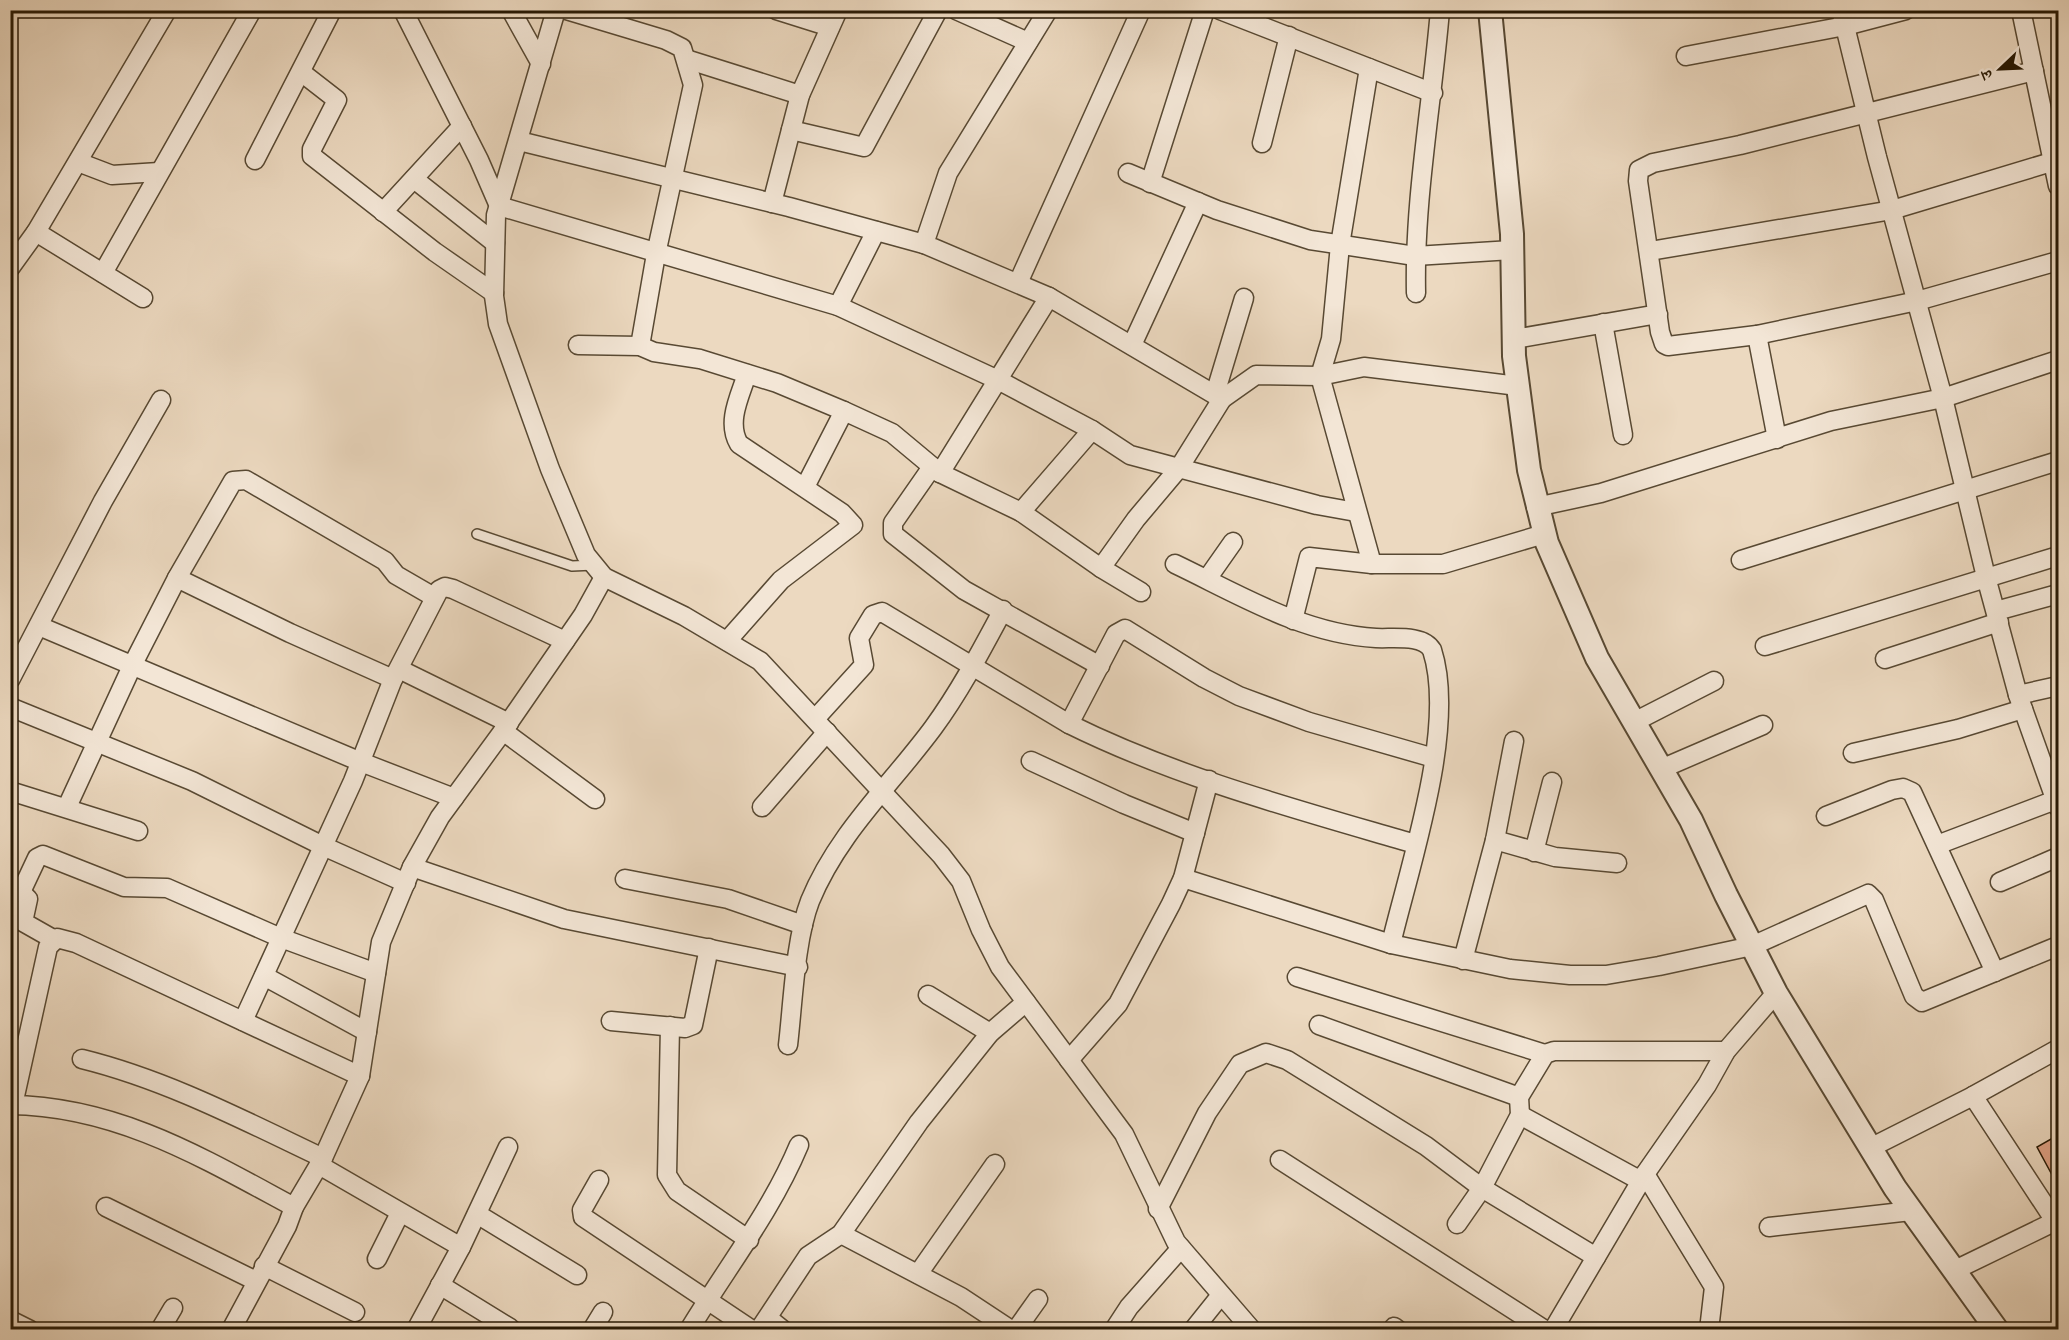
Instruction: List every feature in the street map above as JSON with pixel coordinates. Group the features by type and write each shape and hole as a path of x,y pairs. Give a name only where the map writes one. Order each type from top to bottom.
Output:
{"street":[{"path":"13,263 36,232 167,10"},
{"path":"103,273 252,10"},
{"path":"255,160 332,10"},
{"path":"403,10 462,126 499,206 657,254 780,287 838,306 998,380 1092,430 1130,455 1317,505 1356,512"},
{"path":"511,10 541,64"},
{"path":"556,10 499,206 495,243 494,293 498,324 550,469 586,555 599,571 684,616 760,661 941,855 961,881 981,930 1000,967 1124,1134 1158,1209 1181,1248 1252,1329"},
{"path":"566,10 666,40 682,48 693,85 672,177 640,346"},
{"path":"772,203 800,95 834,19 776,10"},
{"path":"791,130 864,147 938,10"},
{"path":"956,10 1028,42"},
{"path":"924,244 948,173 1048,10"},
{"path":"1018,283 1141,10"},
{"path":"1150,183 1205,10"},
{"path":"1220,10 1433,93"},
{"path":"1416,293 1415,256 1440,10"},
{"path":"1490,10 1512,250 1514,339 1518,386 1536,507 1563,584 1597,658 1691,820 1776,993 1911,1211 1997,1329"},
{"path":"1686,56 1843,18 1906,10"},
{"path":"2021,10 2056,160 2058,186"},
{"path":"1843,18 1866,114 1943,398 1986,577 2021,702 2057,802 1937,845"},
{"path":"1262,143 1289,36"},
{"path":"686,59 800,95"},
{"path":"1369,68 1340,244 1331,339 1320,376 1372,564"},
{"path":"2034,71 1866,114 1642,166 1638,181 1662,339 1668,346 1757,335 1917,301 2058,261"},
{"path":"301,72 337,100 312,149 312,156 494,293"},
{"path":"384,212 462,126"},
{"path":"519,141 672,177 924,244 1049,297 1219,397"},
{"path":"1650,251 1892,210 2056,160"},
{"path":"78,162 112,175 159,172"},
{"path":"1128,173 1198,202 1310,240 1415,256 1512,250"},
{"path":"414,179 495,243"},
{"path":"1132,345 1198,202"},
{"path":"838,306 876,231"},
{"path":"36,232 143,298"},
{"path":"1049,297 998,380 936,470 893,523 891,531 938,572 964,590 1100,666"},
{"path":"1101,568 1136,519 1179,468 1219,397 1244,298"},
{"path":"1514,339 1658,314"},
{"path":"1604,323 1623,435"},
{"path":"1757,335 1778,439"},
{"path":"578,345 640,346 654,352 700,359 747,374 844,411 892,433 936,470 1022,512 1101,568 1141,592"},
{"path":"1536,507 1601,493 1831,421 1943,398 2058,360"},
{"path":"1219,397 1256,375 1320,376 1364,367 1518,386"},
{"path":"728,641 781,580 852,528 851,520 805,487 746,450 734,436 734,418 747,374"},
{"path":"12,674 103,501 161,400"},
{"path":"805,487 844,411"},
{"path":"1022,512 1092,430"},
{"path":"1741,560 2058,460"},
{"path":"67,807 133,664 177,578 231,483 242,479 385,561 396,575 434,597"},
{"path":"1293,620 1310,557 1372,564 1443,564 1544,534"},
{"path":"1207,579 1233,542"},
{"path":"1765,646 2058,556"},
{"path":"1175,564 1293,620 1331,633 1420,640 1429,645 1434,657 1438,693 1438,729 1434,758 1391,944"},
{"path":"231,1329 287,1226 294,1207 321,1162 360,1076 381,942 409,875 440,817 506,727 565,640 599,571"},
{"path":"177,578 290,633 396,674 506,727 595,800"},
{"path":"243,1021 361,762 396,674 434,597 441,588 453,589 565,640"},
{"path":"1885,658 2058,594"},
{"path":"788,1045 803,925 809,904 835,852 881,789 932,730 972,668 1003,610"},
{"path":"762,807 864,665 859,638 873,615 879,611 972,668 1101,740 1268,801 1415,844"},
{"path":"39,626 361,762 454,798"},
{"path":"1069,724 1116,634 1125,629 1204,678 1239,696 1310,722 1434,758"},
{"path":"1634,722 1714,681"},
{"path":"1852,753 1958,729 2058,686"},
{"path":"10,707 192,781 323,846 409,875 564,919 798,967"},
{"path":"1661,769 1762,725"},
{"path":"1463,960 1495,840 1514,741"},
{"path":"1031,761 1124,804 1195,833"},
{"path":"1069,1060 1118,1004 1183,878 1209,780"},
{"path":"1533,852 1552,782"},
{"path":"1826,816 1892,790 1907,789 1915,796 1995,972"},
{"path":"10,791 138,831"},
{"path":"1495,840 1533,852 1570,860 1617,863"},
{"path":"360,1076 76,943 53,939 23,922 28,899 16,891 37,858 43,855 124,887 167,888 281,938 376,973"},
{"path":"2000,882 2058,857"},
{"path":"1183,878 1391,944 1463,960 1570,975 1606,975 1752,946 1868,894 1874,900 1919,1001 1927,1000 2058,946"},
{"path":"625,879 728,899 803,925"},
{"path":"53,939 48,947 12,1105 47,1106 85,1112 125,1124 202,1158 294,1207"},
{"path":"611,1021 685,1028 695,1023 710,948"},
{"path":"264,976 367,1032"},
{"path":"1297,977 1545,1054 1554,1051 1725,1051"},
{"path":"1553,1329 1643,1178 1707,1085 1725,1051 1776,993"},
{"path":"928,995 990,1033"},
{"path":"783,1329 763,1324 808,1256 841,1234 919,1122 990,1033 1026,1002"},
{"path":"1319,1025 1519,1106 1643,1178 1714,1287 1709,1329"},
{"path":"670,1026 667,1175 677,1191 749,1240"},
{"path":"1870,1148 2058,1050"},
{"path":"1158,1209 1207,1113 1240,1064 1266,1053 1287,1060 1426,1146 1482,1188 1596,1257"},
{"path":"1457,1224 1482,1188 1545,1054"},
{"path":"82,1059 122,1069 212,1106 321,1162 400,1213 461,1247"},
{"path":"1955,1270 2057,1221 1973,1096"},
{"path":"689,1329 749,1240 785,1179 800,1145"},
{"path":"416,1329 461,1247 508,1147"},
{"path":"1280,1160 1545,1329"},
{"path":"918,1274 995,1164"},
{"path":"599,1180 582,1210 584,1217 752,1329"},
{"path":"106,1206 355,1312"},
{"path":"1769,1227 1911,1211"},
{"path":"376,1259 400,1213"},
{"path":"477,1214 578,1275"},
{"path":"841,1234 970,1302 1011,1329"},
{"path":"1114,1329 1129,1307 1181,1248"},
{"path":"440,1284 510,1328"},
{"path":"1193,1329 1221,1295"},
{"path":"1016,1329 1038,1299"},
{"path":"160,1329 173,1308"},
{"path":"592,1329 603,1312"},
{"path":"10,1320 30,1329"}],"lane":[{"path":"477,534 572,566 599,571"}],"building":[{"path":"2058,1135 2058,1186 2037,1147"}]}
